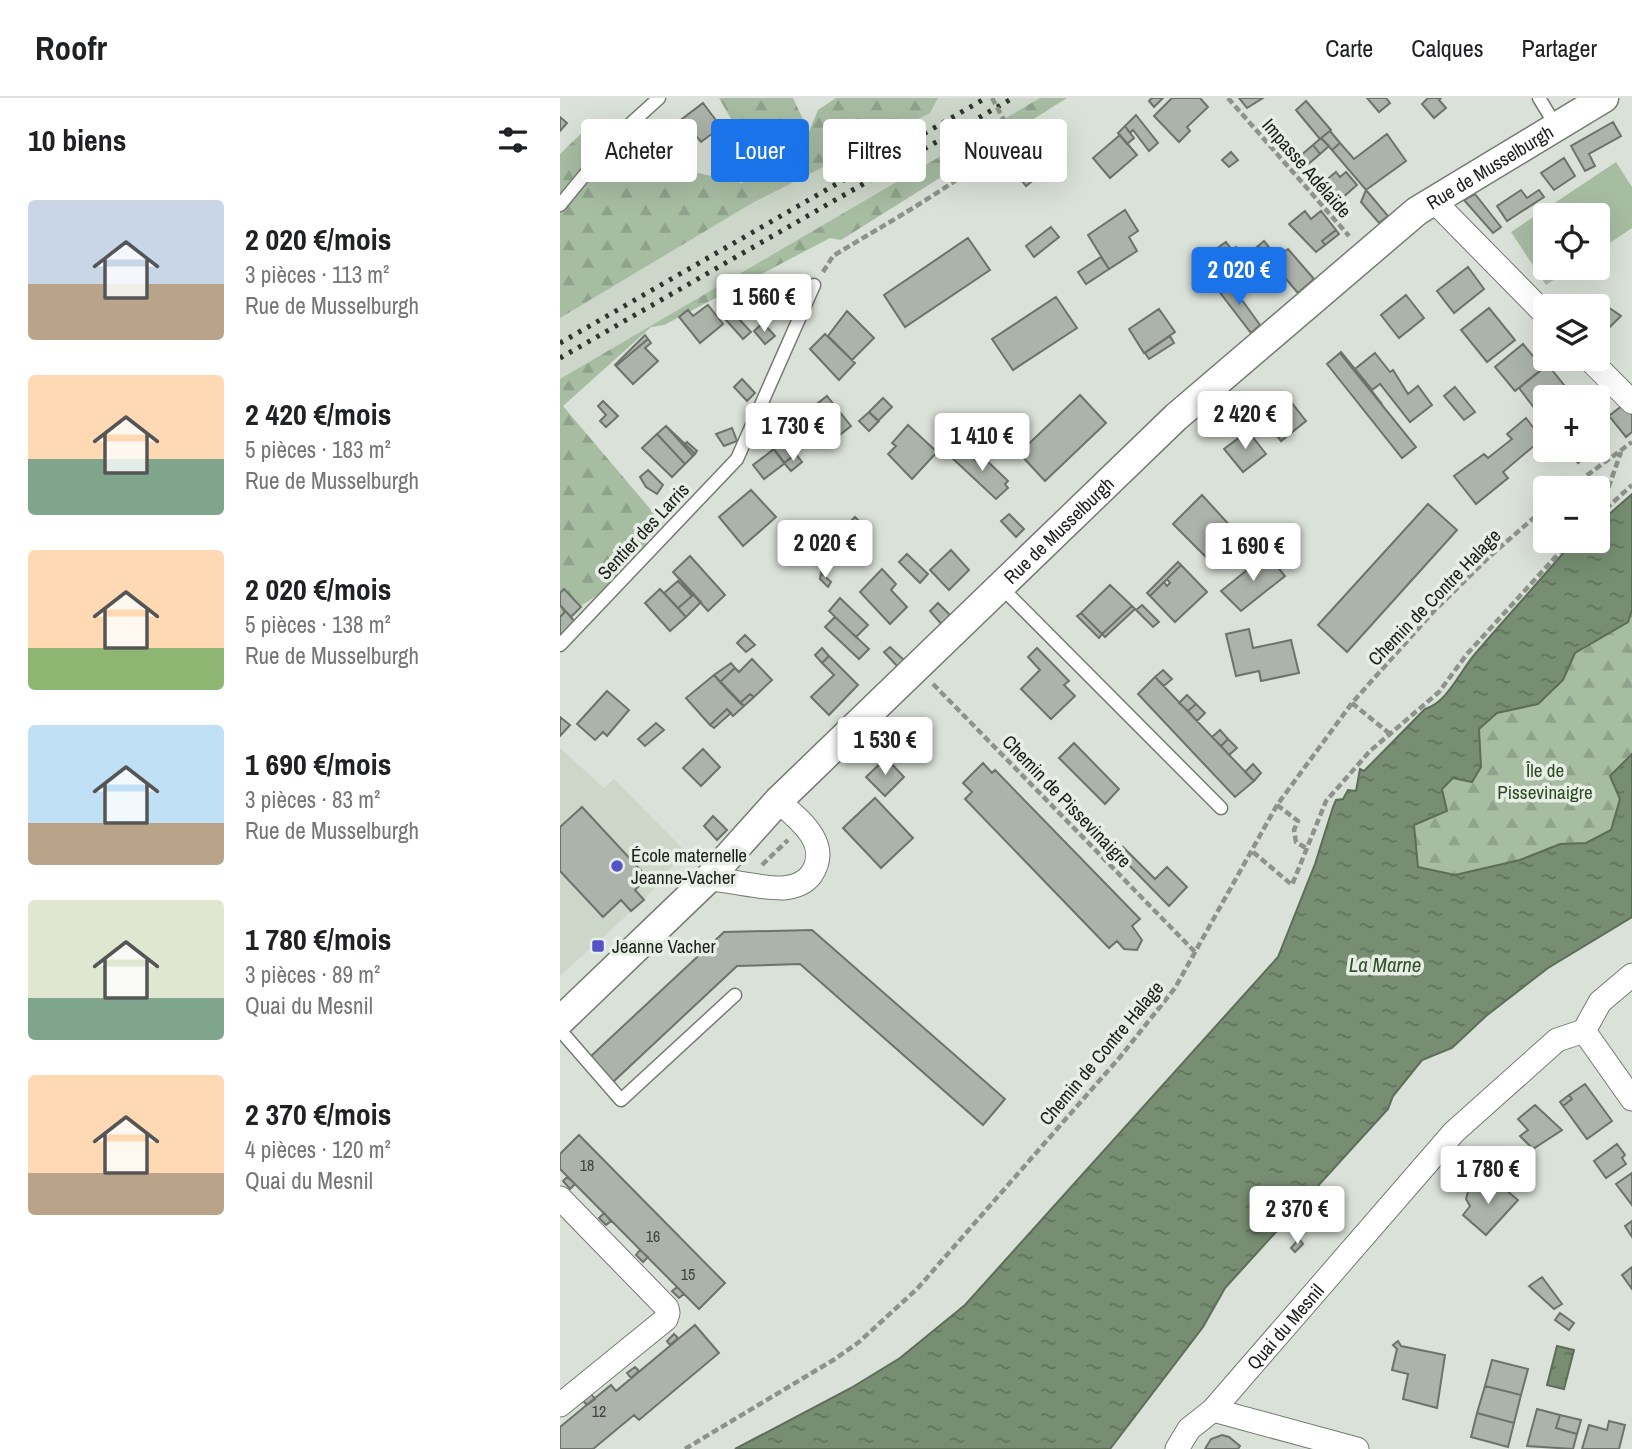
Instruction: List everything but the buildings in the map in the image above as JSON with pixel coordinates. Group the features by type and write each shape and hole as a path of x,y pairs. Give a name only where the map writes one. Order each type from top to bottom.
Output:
{"street":[{"name":"Rue de Musselburgh","path":"560,1021 708,879 778,801 1176,417 1433,200 1604,98"},
{"path":"1433,200 1533,302"},
{"path":"1602,371 1632,402"},
{"path":"708,879 780,888 795,886 807,880 817,866 816,842 802,822 778,801"},
{"path":"1632,975 1600,1002 1584,1031 1632,1099"},
{"name":"Quai du Mesnil","path":"1177,1449 1189,1430 1213,1410 1454,1132 1558,1040 1584,1031"},
{"path":"560,1198 667,1308 668,1313 560,1405"},
{"path":"1213,1410 1357,1449"}],"lane":[{"path":"560,205 615,138 659,98"},
{"path":"1539,98 1556,127"},
{"name":"Sentier des Larris","path":"560,645 737,459 814,285"},
{"path":"1001,587 1221,808"},
{"path":"560,1030 621,1100 735,995"}],"path":[{"path":"814,285 833,256 1004,145 1011,133 992,98"},
{"name":"Impasse Adélaïde","path":"1228,98 1365,256"},
{"path":"1586,476 1632,442"},
{"path":"1610,484 1622,450"},
{"path":"1610,506 1632,485"},
{"name":"Chemin de Contre Halage","path":"685,1449 835,1359 899,1307 1120,1058 1175,988 1197,954 1277,805 1352,703 1433,612 1533,518"},
{"path":"1253,852 1292,885 1326,800 1390,734 1439,692 1467,654 1559,553"},
{"name":"Chemin de Pissevinaigre","path":"917,667 1197,954"},
{"path":"1352,703 1390,734"},
{"path":"1277,805 1298,821 1294,830 1296,842 1306,848"},
{"path":"755,872 794,835"}],"shaded area":[{"path":"836,98 1067,98 1034,119 940,119 940,178 841,240 830,238 664,325 651,327 560,408 560,239 666,242 745,182 809,182 809,133 818,110"},
{"name":"École maternelle Jeanne-Vacher","path":"560,748 604,788 614,779 685,851 644,900 560,976"}],"green space":[{"path":"719,98 793,98 803,119 731,119"},
{"path":"836,98 938,98 930,113 918,119 823,119 823,167 809,174 809,132 818,110"},
{"path":"1040,98 1067,98 1034,119 1004,119"},
{"path":"581,134 581,182 697,182 697,173 711,176 711,182 794,182 754,202 560,318 560,154"},
{"path":"940,157 940,178 841,240 830,238 664,325 651,327 563,406 663,524 601,593 560,619 560,379 897,182 926,182 926,165"},
{"path":"1616,162 1632,187 1632,228 1610,243 1610,203 1554,203"},
{"path":"1533,217 1533,265 1511,232"},
{"name":"Île de Pissevinaigre","path":"1632,610 1632,754 1610,776 1620,799 1611,830 1586,843 1560,844 1520,860 1455,875 1418,867 1414,825 1447,811 1442,789 1453,778 1481,767 1479,729 1497,713 1538,704 1563,680 1575,653 1628,622"}],"water":[{"name":"La Marne","path":"1632,494 1632,610 1628,622 1575,653 1563,680 1538,704 1497,713 1479,729 1481,767 1472,782 1453,778 1442,789 1447,811 1414,825 1418,867 1455,875 1520,860 1560,844 1586,843 1611,830 1620,799 1610,776 1632,754 1632,917 1548,968 1486,1016 1452,1048 1422,1060 1393,1096 1388,1109 1225,1288 1203,1327 1110,1449 735,1449 851,1388 900,1358 965,1305 1278,957 1315,864 1336,800 1343,799 1348,790 1356,791 1360,769 1364,771 1425,709 1447,693 1475,654 1563,553 1610,553 1610,513"},
{"path":"1557,1346 1574,1350 1564,1389 1547,1385"}],"railway":[{"path":"560,343 986,98"},
{"path":"560,358 1013,98"}],"place":[{"name":"École maternelle Jeanne-Vacher","path":"617,866"},
{"name":"Jeanne Vacher","path":"598,946"}]}
